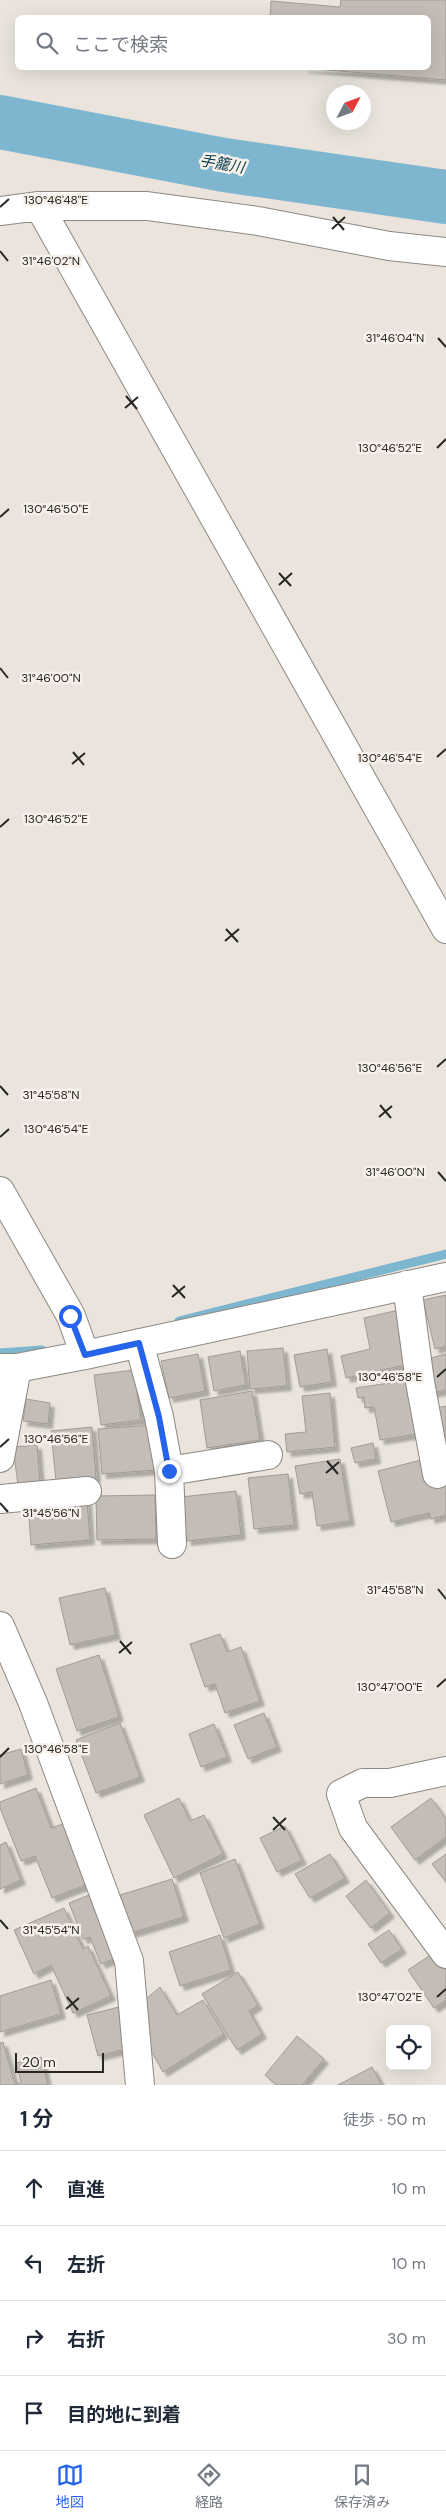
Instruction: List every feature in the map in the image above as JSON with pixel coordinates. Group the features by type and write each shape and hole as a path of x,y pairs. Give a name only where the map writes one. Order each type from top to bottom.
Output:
{"street":[{"path":"0,211 38,206 147,206 258,221 389,246 446,252"},
{"path":"38,206 446,929"},
{"path":"0,1190 70,1316 85,1355"},
{"path":"0,1458 8,1368 85,1355 446,1277"},
{"path":"407,1285 420,1382 437,1474"},
{"path":"139,1343 159,1417 169,1471 172,1544"},
{"path":"169,1471 268,1455"},
{"path":"0,1499 87,1491"},
{"path":"0,1626 33,1703 130,1962 140,2085"},
{"path":"446,1771 390,1783 363,1783 341,1794 353,1828 446,1954"}],"building":[{"path":"341,0 446,0 446,80 328,70 431,70 431,15 270,15 271,1 340,7"},
{"path":"446,1295 446,1346 435,1349 423,1300"},
{"path":"403,1309 414,1363 346,1378 341,1356 370,1349 364,1318"},
{"path":"283,1348 287,1386 250,1389 247,1351"},
{"path":"327,1349 332,1382 300,1387 294,1355"},
{"path":"240,1351 246,1385 214,1391 208,1357"},
{"path":"198,1354 205,1391 169,1398 161,1361"},
{"path":"446,1354 446,1390 431,1393 423,1360"},
{"path":"134,1370 141,1420 101,1425 94,1375"},
{"path":"409,1380 417,1434 380,1440 374,1407 365,1408 364,1397 358,1398 356,1388"},
{"path":"252,1391 260,1440 207,1448 200,1400"},
{"path":"330,1393 335,1447 287,1452 285,1434 306,1432 302,1396"},
{"path":"26,1399 50,1403 48,1424 23,1421"},
{"path":"446,1406 446,1459 426,1410"},
{"path":"153,1425 156,1470 102,1474 98,1429"},
{"path":"92,1427 96,1478 56,1482 51,1431"},
{"path":"373,1443 376,1459 355,1463 351,1448"},
{"path":"37,1445 40,1483 18,1485 13,1447"},
{"path":"340,1459 350,1521 317,1526 312,1492 300,1494 295,1466"},
{"path":"425,1459 433,1488 444,1485 446,1489 446,1515 431,1519 429,1513 391,1522 378,1471"},
{"path":"288,1474 294,1525 254,1529 248,1478"},
{"path":"236,1491 241,1535 187,1541 181,1497"},
{"path":"155,1495 156,1539 97,1540 96,1496"},
{"path":"87,1500 90,1540 31,1545 28,1505"},
{"path":"105,1588 116,1635 70,1645 59,1598"},
{"path":"220,1634 227,1652 241,1647 260,1701 225,1713 215,1684 205,1687 190,1644"},
{"path":"99,1655 119,1717 77,1731 56,1669"},
{"path":"264,1713 277,1747 248,1759 234,1725"},
{"path":"120,1723 140,1777 96,1793 76,1740"},
{"path":"214,1724 227,1757 201,1767 189,1734"},
{"path":"21,1749 28,1775 0,1784 0,1755"},
{"path":"36,1788 51,1828 63,1824 71,1846 81,1842 96,1881 52,1898 35,1856 21,1861 0,1808 0,1802"},
{"path":"179,1798 190,1821 204,1815 223,1854 174,1878 144,1815"},
{"path":"431,1798 446,1819 446,1837 415,1860 391,1827"},
{"path":"285,1826 302,1860 277,1872 260,1838"},
{"path":"6,1842 21,1880 0,1889 0,1845"},
{"path":"330,1854 345,1878 310,1898 295,1874"},
{"path":"446,1854 446,1882 432,1864"},
{"path":"235,1859 260,1924 224,1938 200,1873"},
{"path":"172,1879 184,1917 131,1933 120,1895"},
{"path":"366,1880 390,1913 371,1928 346,1896"},
{"path":"99,1891 125,1954 101,1964 90,1937 83,1939 69,1903"},
{"path":"64,1908 83,1949 88,1946 111,1996 73,2013 51,1965 34,1974 14,1930"},
{"path":"389,1930 402,1949 381,1963 368,1944"},
{"path":"220,1935 231,1970 180,1986 169,1952"},
{"path":"438,1950 446,1963 446,2000 434,2008 408,1970"},
{"path":"238,1972 258,2005 249,2011 262,2034 237,2050 202,1994"},
{"path":"51,1980 61,2014 0,2032 0,1996"},
{"path":"160,1987 177,2015 203,2000 224,2034 163,2072 149,2047 139,2005"},
{"path":"123,2006 134,2047 98,2056 87,2015"},
{"path":"297,2036 324,2059 302,2085 277,2085 265,2075"},
{"path":"3,2042 15,2085 0,2085 0,2043"},
{"path":"41,2057 48,2085 15,2085 21,2082 16,2063"},
{"path":"372,2067 382,2085 338,2085"}],"waterway":[{"name":"手籠川","path":"0,122 224,165 446,197"},
{"path":"179,1321 446,1254"},
{"path":"0,1353 42,1350"}],"route":[{"path":"70,1316 85,1355 139,1343 159,1417 169,1471"}]}
